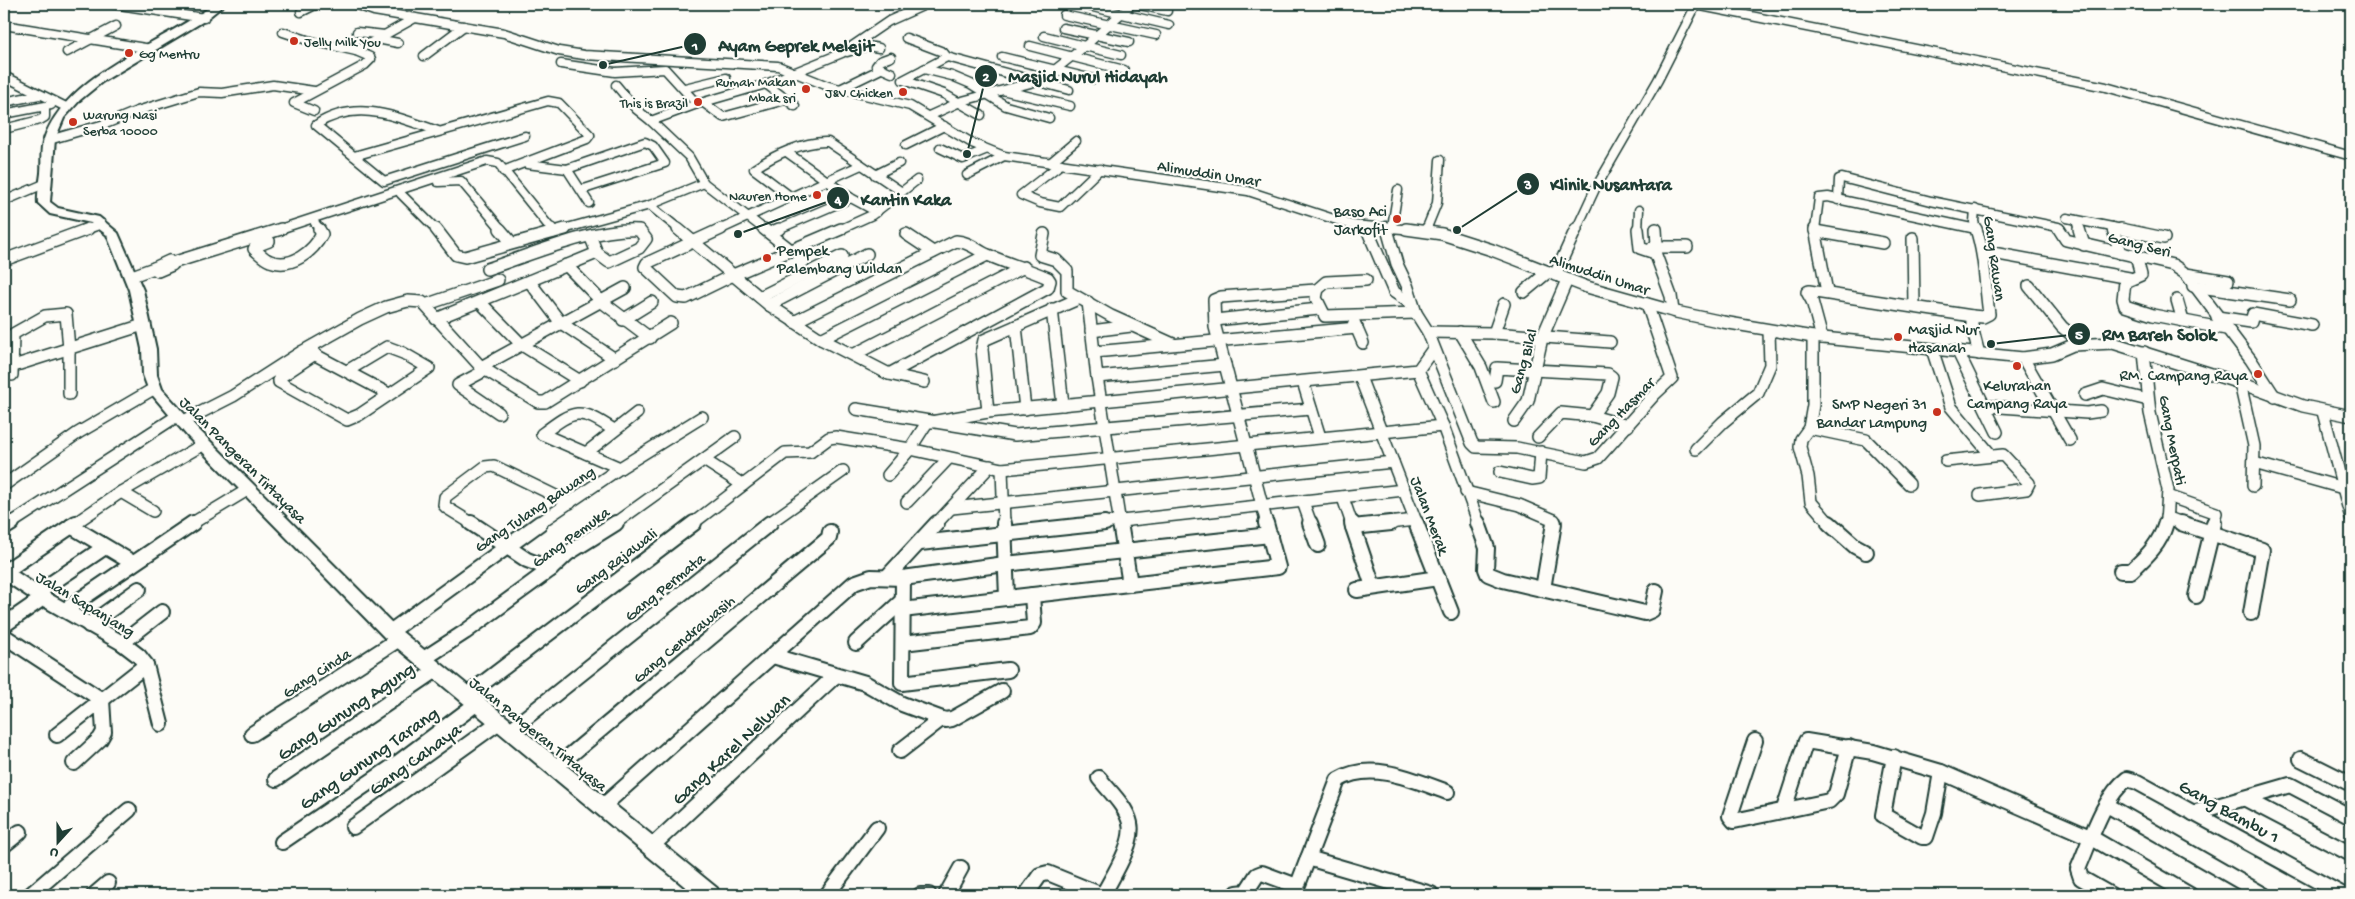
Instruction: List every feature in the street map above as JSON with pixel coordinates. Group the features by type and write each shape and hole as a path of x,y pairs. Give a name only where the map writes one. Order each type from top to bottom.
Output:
{"main road":[{"path":"102,224 95,220 54,211 44,204 44,184 55,107 204,18 220,4"},
{"name":"Jalan Pangeran Tirtayasa","path":"102,224 118,243 132,276 149,349 150,375 155,388 166,405 394,636 710,895"}],"street":[{"path":"113,4 204,18"},
{"path":"300,12 317,4"},
{"name":"Alimuddin Umar","path":"354,4 366,10 504,33 559,51 584,55 713,63 763,64 795,72 840,89 894,100 910,106 985,150 1004,156 1100,169 1188,184 1248,191 1286,202 1332,220 1366,227 1389,227 1426,231 1470,242 1567,280 1673,312 1769,331 1817,338 2023,358 2052,354 2074,345 2100,342 2113,343 2240,383 2275,397 2323,412 2351,416"},
{"path":"842,53 889,21 927,4"},
{"path":"1080,4 1169,25"},
{"path":"929,116 962,101 1038,82 1072,57 1133,4 1167,11"},
{"path":"1524,292 1551,274 1595,189 1658,80 1696,5 2114,89 2351,156"},
{"path":"1064,15 1156,35"},
{"path":"356,51 415,18"},
{"path":"4,25 151,49"},
{"path":"67,52 93,40 116,26"},
{"path":"424,56 464,26"},
{"path":"1062,28 1129,42"},
{"path":"283,32 307,40 356,51 370,57 369,62 294,102 295,105 314,111"},
{"path":"357,32 398,43"},
{"path":"1044,36 1121,55"},
{"path":"906,38 943,52 947,57 970,63 980,76 987,94 1006,106 1049,118"},
{"path":"651,120 766,84 842,53 867,46 879,48"},
{"path":"1030,46 1124,70"},
{"path":"1002,56 1093,79"},
{"path":"891,57 876,64 881,69 892,73"},
{"path":"947,57 903,80 962,101 981,115"},
{"path":"952,76 970,63"},
{"path":"561,64 623,72 665,69 670,71 700,104 719,116 785,100"},
{"path":"840,89 881,69"},
{"path":"924,69 952,76 980,76 1038,82 1069,90"},
{"path":"4,76 17,82 35,96"},
{"path":"685,88 726,78"},
{"path":"6,85 17,82"},
{"path":"766,84 795,106"},
{"path":"6,85 35,96 55,107"},
{"path":"49,140 108,123 144,108 199,92 222,93 273,85 314,91"},
{"path":"616,85 636,109 651,120 689,156 702,173 704,183 792,251"},
{"path":"1004,90 1070,106"},
{"path":"4,102 35,96"},
{"path":"354,156 513,110 554,101 590,135 587,139 543,154 527,164 503,171"},
{"path":"4,114 55,107"},
{"path":"4,129 40,120 55,107"},
{"path":"438,131 360,110 335,116 316,125 384,181 525,136"},
{"path":"906,145 944,126"},
{"path":"791,197 754,169 788,153 816,142 825,141 900,190"},
{"path":"1050,163 1076,141"},
{"path":"527,164 567,168 645,142 652,146 665,163 581,190"},
{"path":"940,148 963,159 985,150"},
{"path":"788,153 851,198 877,212"},
{"path":"967,175 1004,156"},
{"path":"1426,231 1437,203 1440,160"},
{"path":"132,276 154,268 164,270 172,263 249,240 354,203 487,161 496,162 553,232"},
{"path":"875,175 899,163"},
{"path":"1061,164 1021,195 1060,207 1100,169"},
{"path":"861,166 694,240 647,263 645,267 677,297 682,298 699,293 733,275 792,251 877,212 900,190 917,180"},
{"path":"567,168 589,204"},
{"path":"1838,200 1839,179 1842,178 1897,193 1975,209"},
{"path":"315,223 322,234 320,240 314,249 301,257 278,263 271,262 254,249 256,246 315,223 449,180 461,181 512,243"},
{"path":"401,194 430,222 456,255 472,256 650,205 704,183"},
{"path":"4,201 44,184"},
{"path":"1398,190 1389,227 1397,264 1415,309 1428,332 1433,349 1473,446 1485,448 1508,447 1541,452 1539,478 1532,479 1500,472"},
{"path":"1827,292 1815,231 1818,198 1824,197 1976,229"},
{"path":"770,233 851,198"},
{"path":"653,208 694,240 760,298 794,322 821,339 889,374 924,382"},
{"name":"Gang Rawan","path":"1975,209 1973,216 1982,251 1983,276 1989,314 1972,316 1972,327 1979,354"},
{"name":"Gang Seri","path":"1975,209 2058,227 2064,239 2173,264 2186,274 2193,286 2251,360 2275,397"},
{"path":"1639,210 1640,248 1687,248"},
{"path":"2084,244 2072,219 2164,238"},
{"path":"4,260 102,224"},
{"path":"1366,227 1394,292 1415,309"},
{"path":"2112,227 2120,253"},
{"path":"487,270 591,238 630,228 639,230 646,239 639,248 609,262 597,253 591,238"},
{"path":"1656,230 1656,249 1671,296 1673,312"},
{"path":"1815,231 1883,243"},
{"path":"906,234 933,252"},
{"path":"1044,234 1040,255 1062,264 1067,271 1066,288 1083,300 1131,326 1174,345"},
{"path":"1913,238 1914,306"},
{"path":"794,322 960,240 967,242 987,255 1024,266 1048,278 1050,281 1048,288 957,335 889,374"},
{"path":"1982,251 2130,278"},
{"path":"436,319 597,253"},
{"path":"769,304 867,254"},
{"path":"821,339 987,255"},
{"path":"760,298 842,256"},
{"path":"2136,256 2140,275 2130,278 2125,282 2123,299 2125,306 2183,321 2226,329"},
{"path":"566,265 602,302 623,320 650,338"},
{"path":"853,355 1024,266"},
{"path":"2186,274 2228,281"},
{"path":"424,305 498,280"},
{"path":"856,642 902,606 1032,595 1277,568 1279,565 1219,342 1215,320 1216,298 1316,290 1326,282 1366,280"},
{"name":"Gang Bilal","path":"1514,421 1528,401 1542,338 1567,280"},
{"path":"529,281 561,323 615,359"},
{"path":"2029,286 2062,326 2083,344"},
{"path":"2193,286 2290,300"},
{"path":"499,413 464,391 458,385 522,345 625,288"},
{"path":"1316,290 1316,301 1320,309 1327,316 1415,309"},
{"path":"1866,552 1845,538 1838,529 1821,516 1811,502 1808,476 1800,447 1801,439 1809,428 1813,405 1817,338 1812,301 1807,292 1827,292 1972,316"},
{"path":"347,371 387,348 397,350 429,368 353,419 347,420 279,382 279,378 311,352 354,322 385,307 410,299 419,300 483,369 538,402 545,402 650,338 671,323"},
{"path":"988,412 982,345 989,338 1052,309 1083,300"},
{"path":"1083,300 1091,331 1130,584"},
{"path":"2177,300 2183,321"},
{"path":"480,302 522,345 580,381"},
{"path":"623,320 652,302"},
{"path":"1494,332 1504,304"},
{"name":"Gang Hasmar","path":"1541,452 1574,460 1592,462 1628,426 1654,395 1669,383 1672,378 1647,304"},
{"path":"1052,309 1063,405"},
{"path":"1215,320 1320,309"},
{"path":"69,394 69,349 67,317 60,313 35,319 13,334 7,342 10,369 69,349 143,325"},
{"path":"2217,317 2251,322 2252,314 2312,325"},
{"path":"1351,315 1363,343"},
{"path":"1016,326 1025,409"},
{"path":"1091,331 1131,326"},
{"path":"1094,352 1357,328"},
{"path":"1696,449 1723,422 1758,393 1770,365 1769,331"},
{"path":"1428,332 1494,332 1542,338 1610,342"},
{"path":"1460,332 1481,367 1494,402"},
{"path":"888,475 929,422 988,412 1232,390 1418,370 1433,349"},
{"path":"1932,349 1951,407 1991,455"},
{"path":"311,352 389,394"},
{"path":"4,528 64,490 121,450 180,419 233,396 311,352"},
{"path":"1958,352 1986,406 1997,432"},
{"name":"Gang Merpati","path":"2121,571 2131,571 2157,544 2162,536 2166,518 2168,496 2148,400 2144,352"},
{"path":"2023,358 2054,409 2070,440"},
{"path":"1097,377 1225,365"},
{"path":"1495,381 1497,368 1605,373 1611,375 1610,388 1592,416"},
{"path":"1418,370 1443,426 1487,548 1486,569 1488,574 1503,580 1645,613 1652,610 1656,591"},
{"name":"Jalan Merak","path":"1360,377 1451,612"},
{"path":"1303,382 1320,437"},
{"path":"2240,383 2254,446 2254,486"},
{"path":"4,485 78,433 155,388"},
{"path":"2084,395 2103,389 2148,400"},
{"path":"1986,406 2054,409 2087,413 2101,411"},
{"path":"856,409 1015,435 1312,408"},
{"path":"614,430 593,416 580,412 569,414 542,434 620,468"},
{"path":"586,453 637,412"},
{"path":"2323,412 2345,474 2351,517"},
{"path":"1538,437 1556,416 1561,413 1592,416 1628,426"},
{"name":"Gang Tulang Bawang","path":"394,636 507,545 620,468 702,417"},
{"path":"910,449 996,467 1110,460 1320,437 1443,426"},
{"path":"1809,428 1866,440 1875,447 1909,484"},
{"name":"Gang Pemuka","path":"422,660 551,569 568,553 616,523 735,436"},
{"name":"Gang Rajawali","path":"471,700 786,453 810,452 829,438 836,437 910,449"},
{"path":"6,573 124,493 206,446"},
{"path":"1946,461 2003,455 2029,486 2026,489 1980,495"},
{"path":"907,502 948,458"},
{"path":"704,460 743,485"},
{"path":"952,508 1393,462"},
{"path":"2254,463 2347,496"},
{"path":"551,569 526,560 507,545 446,508 444,505 445,497 467,479 489,466 502,469 570,503"},
{"path":"996,467 1002,502 1007,597"},
{"path":"887,577 952,508 996,467"},
{"name":"Gang Permata","path":"504,727 787,509 843,471"},
{"path":"65,610 183,529 249,489"},
{"path":"920,543 1404,490"},
{"path":"1466,492 1519,505 1554,520 1543,589"},
{"path":"124,493 153,511"},
{"path":"2168,496 2216,513 2196,596"},
{"path":"1343,498 1373,586"},
{"path":"1303,502 1318,545"},
{"path":"2166,518 2262,550 2251,613"},
{"path":"1353,527 1415,520"},
{"path":"73,528 133,563"},
{"name":"Gang Cendrawasih","path":"555,768 829,538 830,532"},
{"path":"602,807 854,583 871,577 903,578 1006,564 1270,535"},
{"path":"4,625 40,595 105,547"},
{"name":"Jalan Sapanjang","path":"6,573 89,625 122,643 139,656 146,665"},
{"path":"903,578 902,683 1008,670"},
{"path":"1357,590 1373,586 1438,578"},
{"path":"89,625 139,589"},
{"path":"902,643 1030,628 1034,623 1032,595"},
{"path":"122,643 162,612"},
{"path":"4,636 102,700"},
{"name":"Gang Cinda","path":"252,734 394,636"},
{"path":"773,656 835,676 865,683 902,704 940,720 952,719 1002,691"},
{"path":"57,735 146,665 161,724"},
{"name":"Gang Gunung Agung","path":"276,779 435,671"},
{"name":"Gang Karel Nelwan","path":"651,847 835,676"},
{"path":"74,763 100,739 104,732 102,700"},
{"name":"Gang Gunung Tarang","path":"282,842 348,798 471,700"},
{"path":"900,751 940,720"},
{"name":"Gang Cahaya","path":"353,827 504,727"},
{"path":"1755,741 1730,816 1732,820 1830,801 1834,798 1849,747"},
{"path":"1784,809 1806,741 1849,747 1940,772 2092,838 2190,895"},
{"path":"1894,758 1883,815 1922,837 1926,837 1934,813 1940,772"},
{"path":"2301,759 2351,784"},
{"path":"1237,893 1246,892 1257,875 1262,873 1295,891 1338,780 1343,775 1352,772 1377,772 1411,779 1447,792"},
{"path":"1026,895 1040,875 1048,873 1102,895 1132,834 1130,822 1123,810 1099,778"},
{"name":"Gang Bambu 1","path":"2107,805 2120,784 2127,779 2343,895"},
{"path":"2193,813 2290,785 2351,817"},
{"path":"2244,798 2351,854"},
{"path":"2111,895 2079,875 2078,869 2107,805 2264,895"},
{"path":"30,895 129,810"},
{"path":"827,895 876,828"},
{"path":"4,845 20,832"},
{"path":"1308,858 1431,894"},
{"path":"946,895 961,868"},
{"path":"94,895 108,883"},
{"path":"920,895 929,895"}],"place":[{"name":"Jelly Milk You","path":"294,41"},
{"name":"Gg Mentru","path":"129,53"},
{"name":"Ayam Geprek Melejit","path":"603,65"},
{"name":"Rumah Makan Mbak sri","path":"806,89"},
{"name":"J&V Chicken","path":"903,92"},
{"name":"This is Brazil","path":"698,102"},
{"name":"Warung Nasi Serba 10000","path":"73,122"},
{"name":"Masjid Nurul Hidayah","path":"967,154"},
{"name":"Nauren Home","path":"817,195"},
{"name":"Baso Aci Jarkofit","path":"1397,219"},
{"name":"Klinik Nusantara","path":"1457,230"},
{"name":"Kantin Kaka","path":"738,234"},
{"name":"Pempek Palembang Wildan","path":"767,258"},
{"name":"Masjid Nur Hasanah","path":"1898,337"},
{"name":"RM Bareh Solok","path":"1991,344"},
{"name":"Kelurahan Campang Raya","path":"2017,366"},
{"name":"RM. Campang Raya","path":"2258,374"},
{"name":"SMP Negeri 31 Bandar Lampung","path":"1937,412"}]}
